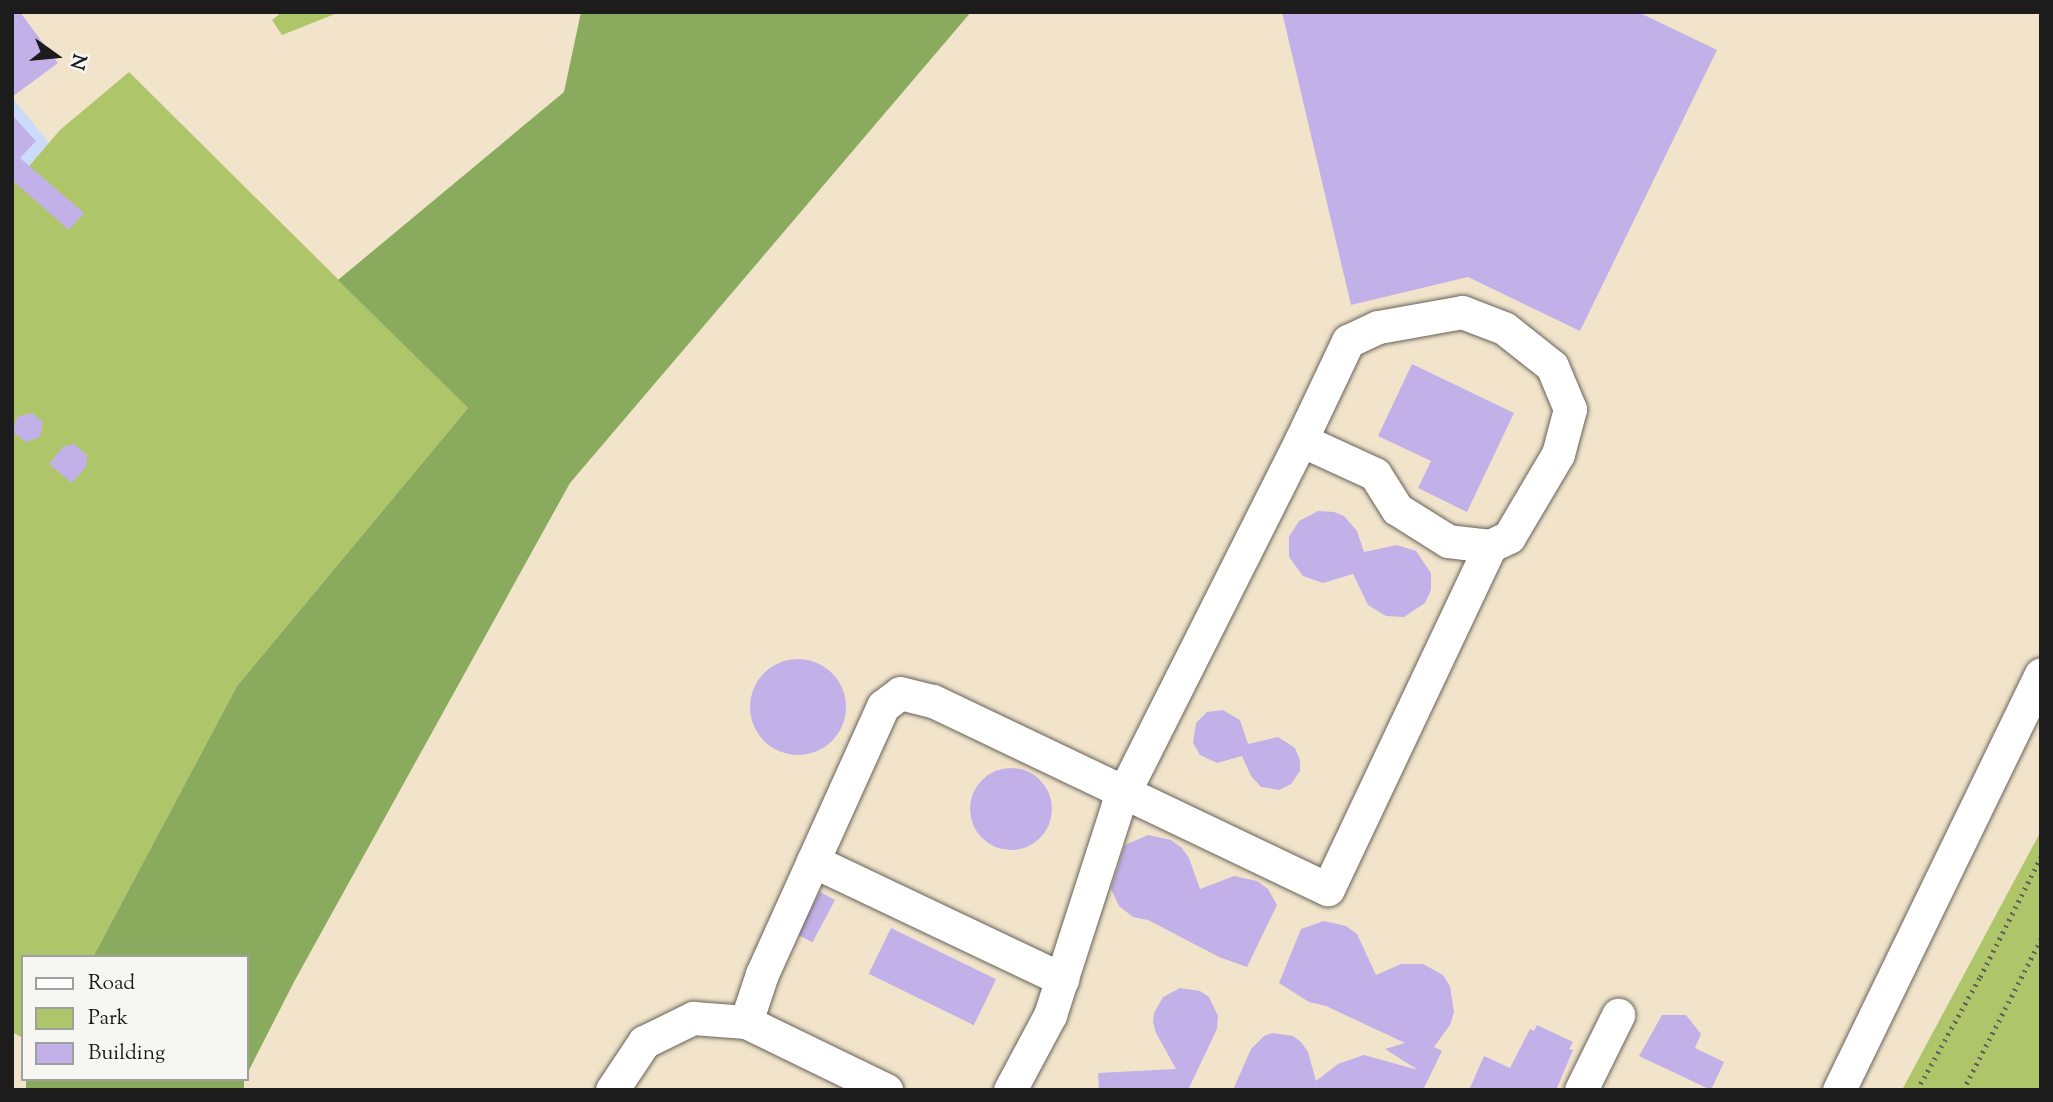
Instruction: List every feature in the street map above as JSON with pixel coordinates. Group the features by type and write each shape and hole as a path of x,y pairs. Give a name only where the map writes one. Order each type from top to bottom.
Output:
{"lane":[{"path":"1010,1090 1050,1015 1124,793 1348,341 1378,327 1462,312 1504,328 1552,366 1570,409 1558,454 1509,537 1490,545 1448,541 1397,509 1375,474 1301,440"},
{"path":"746,1022 762,974 883,706 900,693 933,701 1328,889 1490,545"},
{"path":"1839,1090 2041,674"},
{"path":"813,861 1062,979"},
{"path":"1581,1090 1618,1015"},
{"path":"612,1090 644,1042 693,1018 746,1022 886,1090"}],"path":[{"path":"1917,1090 1980,977 2041,857"},
{"path":"1963,1090 2041,939"}],"shaded area":[{"path":"12,97 49,143 12,186"}],"green space":[{"path":"282,12 340,12 282,35 272,20"},
{"path":"581,12 971,12 570,483 295,980 248,1072 248,955 94,955 237,686 468,408 338,280 564,92"},
{"path":"129,72 468,408 237,686 94,955 21,955 21,1037 12,1032 12,186 60,130"},
{"path":"2041,831 2041,1090 1902,1090"},
{"path":"26,1081 244,1081 244,1090 26,1090"}],"building":[{"path":"12,12 20,12 58,63 12,97"},
{"path":"1282,12 1638,12 1717,50 1580,331 1468,277 1351,305"},
{"path":"12,115 36,141 20,158 84,213 69,230 12,180"},
{"path":"1412,364 1514,413 1467,512 1418,488 1431,461 1378,436"},
{"path":"32,413 43,422 40,437 26,442 13,432 17,417"},
{"path":"74,444 87,455 86,467 72,483 49,464 63,447"},
{"path":"1318,511 1344,516 1357,531 1364,552 1397,545 1416,551 1431,573 1431,590 1425,603 1404,617 1386,616 1368,605 1353,574 1323,583 1303,576 1289,557 1289,537 1299,521"},
{"path":"798,659 816,663 832,673 842,689 846,707 842,725 832,741 816,751 798,755 780,751 764,741 754,725 750,707 754,689 764,673 780,663"},
{"path":"1223,710 1240,720 1248,744 1278,737 1295,748 1300,760 1300,771 1291,784 1279,790 1261,787 1251,776 1242,756 1217,763 1200,755 1193,743 1196,723 1207,712"},
{"path":"1011,768 1027,771 1040,780 1049,793 1052,809 1049,825 1040,838 1027,847 1011,850 995,847 982,838 973,825 970,809 973,793 982,780 995,771"},
{"path":"1148,835 1171,840 1182,848 1189,858 1200,889 1234,876 1257,881 1268,889 1277,905 1247,967 1219,957 1148,920 1133,917 1119,906 1111,889 1125,845"},
{"path":"820,892 835,900 812,942 797,934"},
{"path":"1324,921 1346,926 1357,934 1376,975 1401,964 1423,964 1443,975 1450,986 1454,1012 1450,1025 1434,1047 1442,1051 1423,1090 1233,1090 1251,1049 1264,1036 1272,1033 1293,1036 1301,1042 1308,1052 1316,1081 1338,1064 1364,1055 1418,1070 1385,1049 1405,1043 1326,1006 1309,1002 1279,983 1301,929"},
{"path":"891,928 996,979 974,1025 869,974"},
{"path":"1180,988 1200,991 1209,997 1218,1016 1217,1029 1188,1090 1099,1090 1098,1073 1176,1069 1156,1033 1153,1022 1154,1013 1163,997"},
{"path":"1662,1015 1686,1015 1701,1034 1695,1048 1724,1062 1711,1090 1639,1056"},
{"path":"1537,1025 1573,1042 1569,1049 1573,1050 1556,1090 1469,1090 1484,1056 1510,1068 1530,1029 1534,1031"}]}
